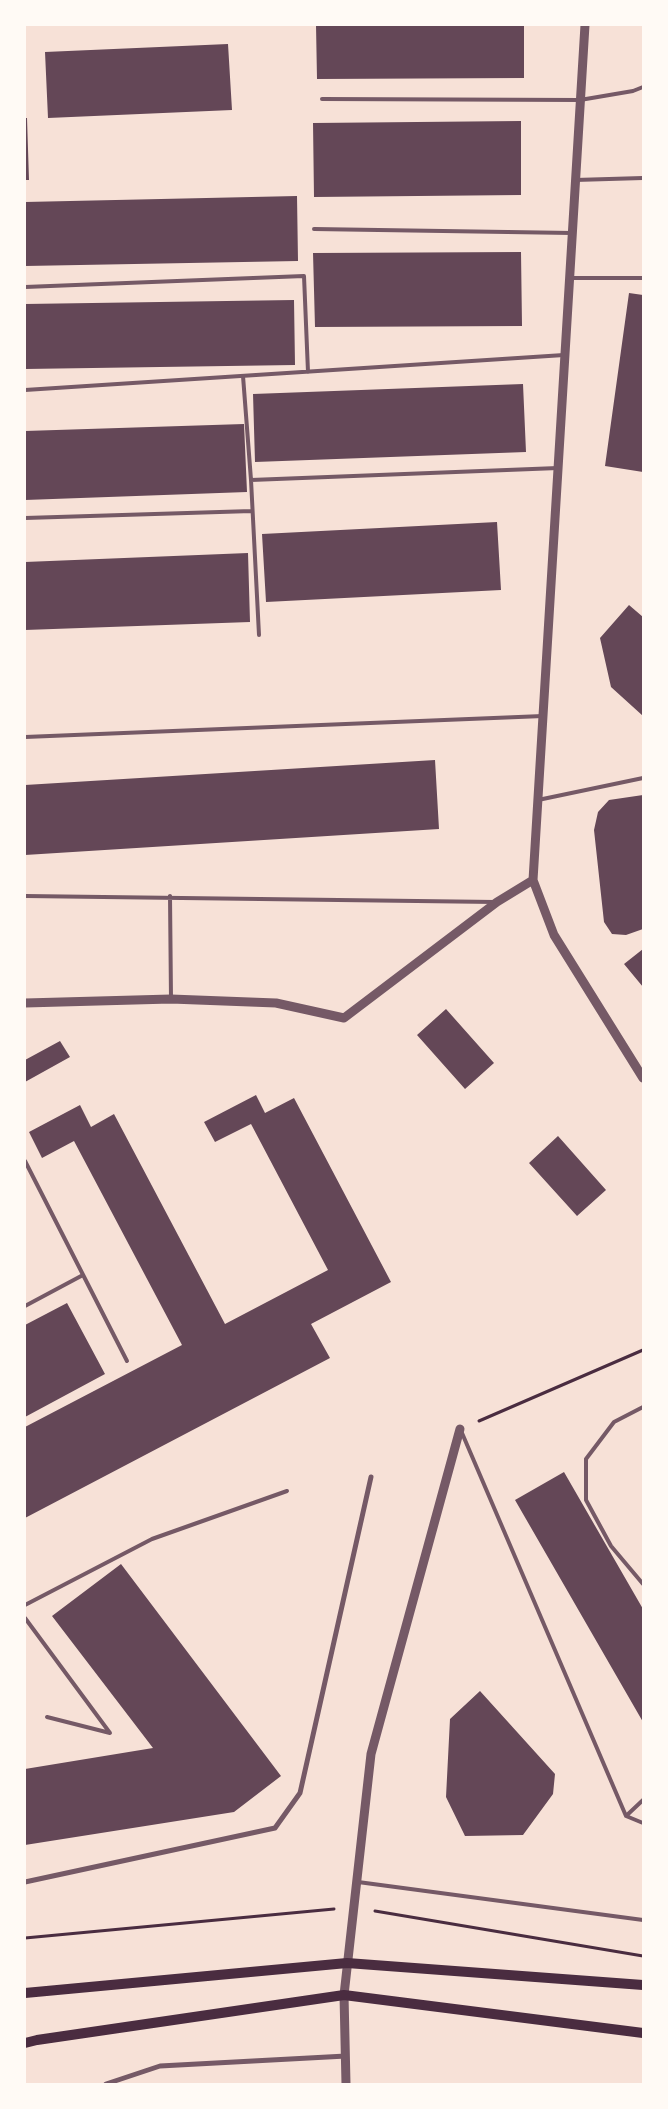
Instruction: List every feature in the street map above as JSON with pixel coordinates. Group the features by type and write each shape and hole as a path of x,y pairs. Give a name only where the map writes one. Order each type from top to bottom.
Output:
{"main road":[{"path":"25,1993 347,1963 643,1985"},
{"path":"25,2043 344,1994 643,2033"}],"street":[{"path":"585,25 533,880 554,935 643,1078"},
{"path":"25,1004 171,999 276,1003 344,1018 497,902 533,880"},
{"path":"346,2084 344,1994 371,1754 460,1429"},
{"path":"25,1882 275,1828 300,1793 371,1477"},
{"path":"106,2084 160,2066 346,2056"}],"lane":[{"path":"322,99 580,100 633,91 643,87"},
{"path":"575,180 643,178"},
{"path":"314,230 572,233"},
{"path":"25,288 304,276 308,372"},
{"path":"570,278 643,278"},
{"path":"25,390 564,356"},
{"path":"243,376 251,480 259,635"},
{"path":"251,480 558,468"},
{"path":"25,518 252,511"},
{"path":"25,737 543,716"},
{"path":"538,800 643,778"},
{"path":"25,896 170,896 497,902"},
{"path":"170,896 171,999"},
{"path":"25,1162 127,1361"},
{"path":"25,1306 83,1275"},
{"path":"643,1407 614,1422 586,1459 586,1500 611,1546 643,1584"},
{"path":"460,1429 626,1816 643,1823"},
{"path":"25,1605 152,1539 287,1491"},
{"path":"25,1618 110,1733 47,1717"},
{"path":"626,1816 643,1800"},
{"path":"356,1882 643,1920"}],"path":[{"path":"460,1429 643,1350"}],"building":[{"path":"316,25 524,25 524,78 317,79"},
{"path":"228,44 232,110 48,118 45,52"},
{"path":"25,118 27,118 29,180 25,180"},
{"path":"521,121 521,195 314,197 313,123"},
{"path":"297,196 298,261 25,266 25,202"},
{"path":"521,252 522,326 315,327 313,253"},
{"path":"629,293 643,295 643,472 605,466"},
{"path":"294,300 295,365 25,369 25,304"},
{"path":"523,384 526,452 255,462 253,394"},
{"path":"244,424 247,492 25,500 25,431"},
{"path":"497,522 501,590 266,602 262,534"},
{"path":"248,553 250,622 25,630 25,562"},
{"path":"629,605 643,617 643,716 611,687 600,638"},
{"path":"435,760 439,829 25,855 25,785"},
{"path":"643,795 643,929 626,935 612,934 604,922 594,830 598,812 609,800"},
{"path":"643,949 643,987 624,964"},
{"path":"446,1009 494,1063 465,1089 417,1035"},
{"path":"60,1041 70,1057 25,1082 25,1060"},
{"path":"256,1095 265,1113 294,1098 391,1282 311,1324 330,1358 25,1518 25,1427 182,1345 74,1141 42,1158 29,1132 80,1105 91,1127 114,1114 225,1324 328,1270 251,1124 215,1142 204,1122"},
{"path":"558,1136 606,1190 577,1216 529,1163"},
{"path":"67,1303 105,1374 25,1417 25,1325"},
{"path":"564,1472 643,1609 643,1722 515,1500"},
{"path":"121,1564 281,1776 234,1812 25,1845 25,1769 153,1748 52,1616"},
{"path":"480,1691 555,1774 553,1794 523,1835 465,1836 446,1797 450,1719"}]}
